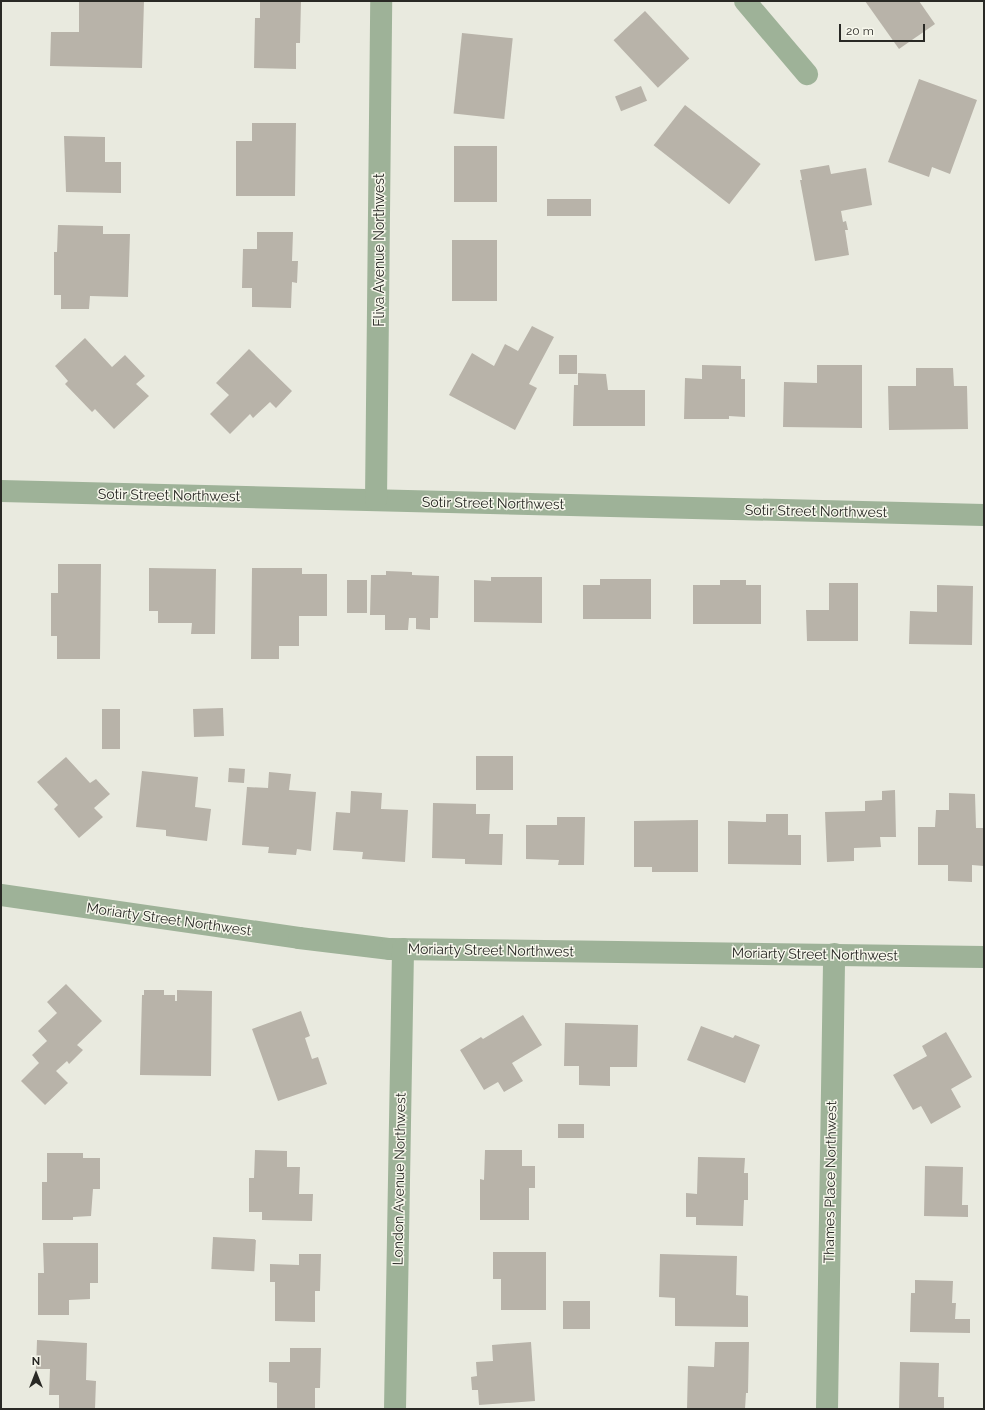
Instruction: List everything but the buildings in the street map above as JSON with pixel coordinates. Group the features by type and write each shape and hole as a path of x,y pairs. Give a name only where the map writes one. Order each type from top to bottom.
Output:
{"street":[{"name":"Fliva Avenue Northwest","path":"376,500 381,1"},
{"path":"744,1 807,74"},
{"name":"Sotir Street Northwest","path":"1,491 984,515"},
{"name":"Moriarty Street Northwest","path":"1,895 299,938 403,949 984,957"},
{"name":"London Avenue Northwest","path":"395,1409 403,949"},
{"name":"Thames Place Northwest","path":"827,1409 834,954"}]}
